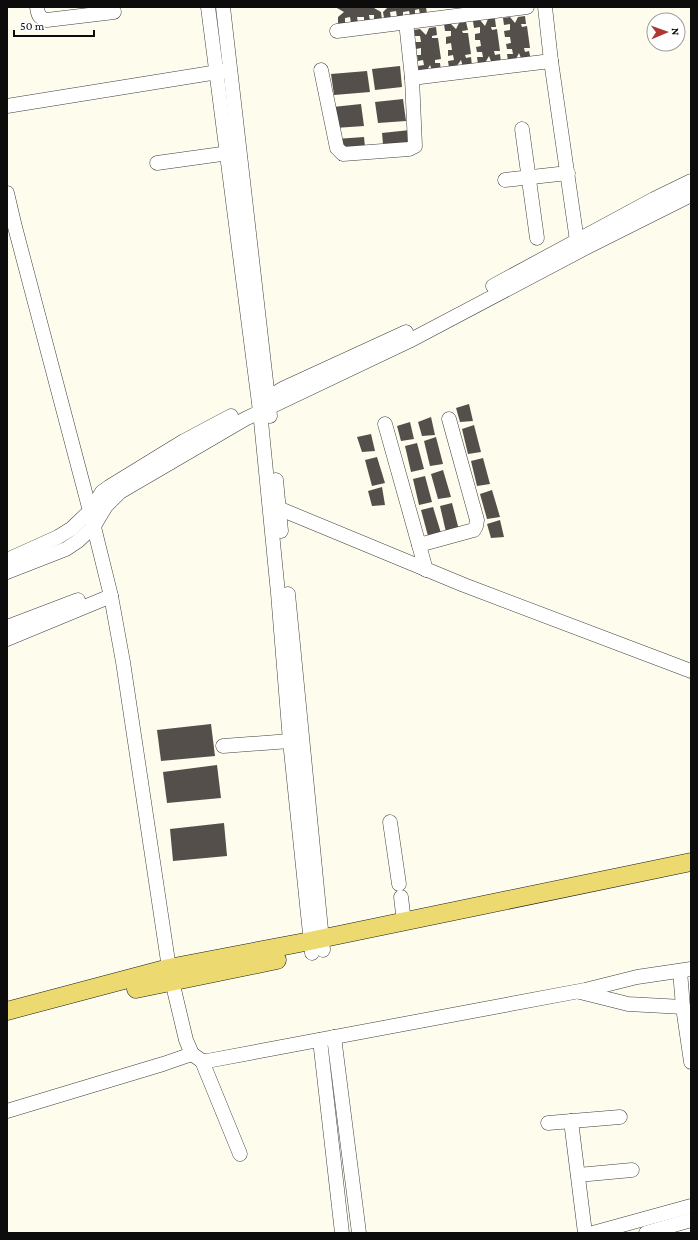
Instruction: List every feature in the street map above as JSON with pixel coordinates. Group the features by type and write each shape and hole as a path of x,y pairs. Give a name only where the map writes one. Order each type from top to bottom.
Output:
{"main road":[{"path":"317,946 404,922 691,862"},
{"path":"7,1010 170,974 691,874"},
{"path":"7,1022 149,986 170,974"}],"street":[{"path":"37,7 39,16 42,19 47,20 114,12"},
{"path":"208,7 216,72 233,152"},
{"path":"223,7 230,70 233,152 264,405 317,946"},
{"path":"337,30 527,7"},
{"path":"545,7 551,62 578,246"},
{"path":"321,70 337,148 343,154 409,149 415,146 412,78 406,22"},
{"path":"412,78 551,62"},
{"path":"7,106 230,70"},
{"path":"522,129 537,238"},
{"path":"157,163 233,152"},
{"path":"505,180 568,172"},
{"path":"578,246 654,198 691,182"},
{"path":"7,193 110,592 123,662 170,974 186,1040 197,1057 240,1154"},
{"path":"7,572 66,549 78,541 94,526 106,506 120,492 264,405 284,388 416,328 578,246 691,195"},
{"path":"7,560 58,537 71,529 90,511 102,492 184,440 264,405"},
{"path":"419,545 474,530 476,526 477,520 449,419"},
{"path":"385,424 426,570"},
{"path":"274,506 426,570 691,671"},
{"path":"274,506 278,594 290,741 317,946"},
{"path":"7,626 110,592"},
{"path":"7,639 110,592"},
{"path":"223,746 290,741"},
{"path":"390,822 404,922"},
{"path":"7,1111 156,1067 197,1057 208,1061 637,978 686,970 683,1007 689,1035 691,1062"},
{"path":"576,991 628,1004 683,1007"},
{"path":"334,1037 359,1233"},
{"path":"320,1040 342,1233"},
{"path":"548,1123 620,1117"},
{"path":"571,1121 585,1233"},
{"path":"578,1175 632,1170"},
{"path":"593,1233 691,1206"},
{"path":"646,1233 691,1220"}],"building":[{"path":"337,7 376,7 374,8 381,12 382,20 374,20 374,15 369,15 370,20 364,21 364,17 357,17 358,22 351,23 350,17 345,18 345,23 338,24 338,17 344,12"},
{"path":"388,7 426,7 427,14 420,15 419,9 415,10 415,15 410,15 409,11 403,12 403,16 397,17 396,11 390,12 391,18 384,18 383,12"},
{"path":"525,16 526,24 521,24 522,27 527,26 530,48 524,48 525,52 529,51 531,60 522,61 519,53 515,61 508,61 507,54 513,54 512,49 507,49 506,44 511,43 510,37 505,37 504,31 510,30 510,24 504,25 503,18 510,17 515,23 518,17"},
{"path":"488,19 495,19 496,27 491,27 492,30 497,29 500,51 494,51 495,55 500,54 501,63 492,64 489,56 485,63 478,64 477,57 483,57 482,52 477,52 476,47 481,46 480,40 475,40 475,34 480,33 480,27 474,28 473,21 480,20 485,26"},
{"path":"466,22 468,30 462,31 463,33 468,33 471,54 465,55 466,58 471,57 472,66 463,67 461,60 456,67 449,68 448,61 454,60 453,55 448,56 448,50 452,50 451,43 446,44 446,37 451,36 451,31 445,31 444,24 451,24 456,29 459,23"},
{"path":"436,27 437,35 432,36 432,38 438,38 441,59 435,60 435,63 440,63 441,71 433,73 430,65 426,72 419,73 418,66 424,65 423,60 418,61 417,55 421,55 421,48 416,49 415,42 421,42 420,36 415,36 414,30 420,29 426,35 429,28"},
{"path":"400,66 402,87 375,90 372,69"},
{"path":"367,71 370,92 334,95 331,74"},
{"path":"403,99 406,121 378,123 375,102"},
{"path":"361,104 364,126 335,128 333,107"},
{"path":"410,130 412,152 384,155 382,133"},
{"path":"364,137 366,158 339,161 336,139"},
{"path":"469,404 473,421 460,422 456,408"},
{"path":"431,417 435,435 422,436 418,422"},
{"path":"410,422 414,439 401,441 397,426"},
{"path":"474,425 481,452 468,454 462,429"},
{"path":"371,434 375,451 362,452 357,437"},
{"path":"436,437 443,464 430,466 424,441"},
{"path":"417,443 424,469 411,472 405,446"},
{"path":"377,457 385,483 372,486 365,460"},
{"path":"483,458 490,484 477,486 471,461"},
{"path":"443,470 451,497 438,499 431,474"},
{"path":"425,476 432,502 419,505 413,479"},
{"path":"382,487 385,505 372,506 368,491"},
{"path":"492,490 500,517 487,519 480,494"},
{"path":"452,503 459,530 446,532 440,506"},
{"path":"433,507 441,533 428,536 421,510"},
{"path":"500,520 504,537 491,538 487,524"},
{"path":"211,724 215,756 161,761 157,730"},
{"path":"217,765 221,798 167,803 163,772"},
{"path":"224,823 227,856 173,861 170,829"}]}
